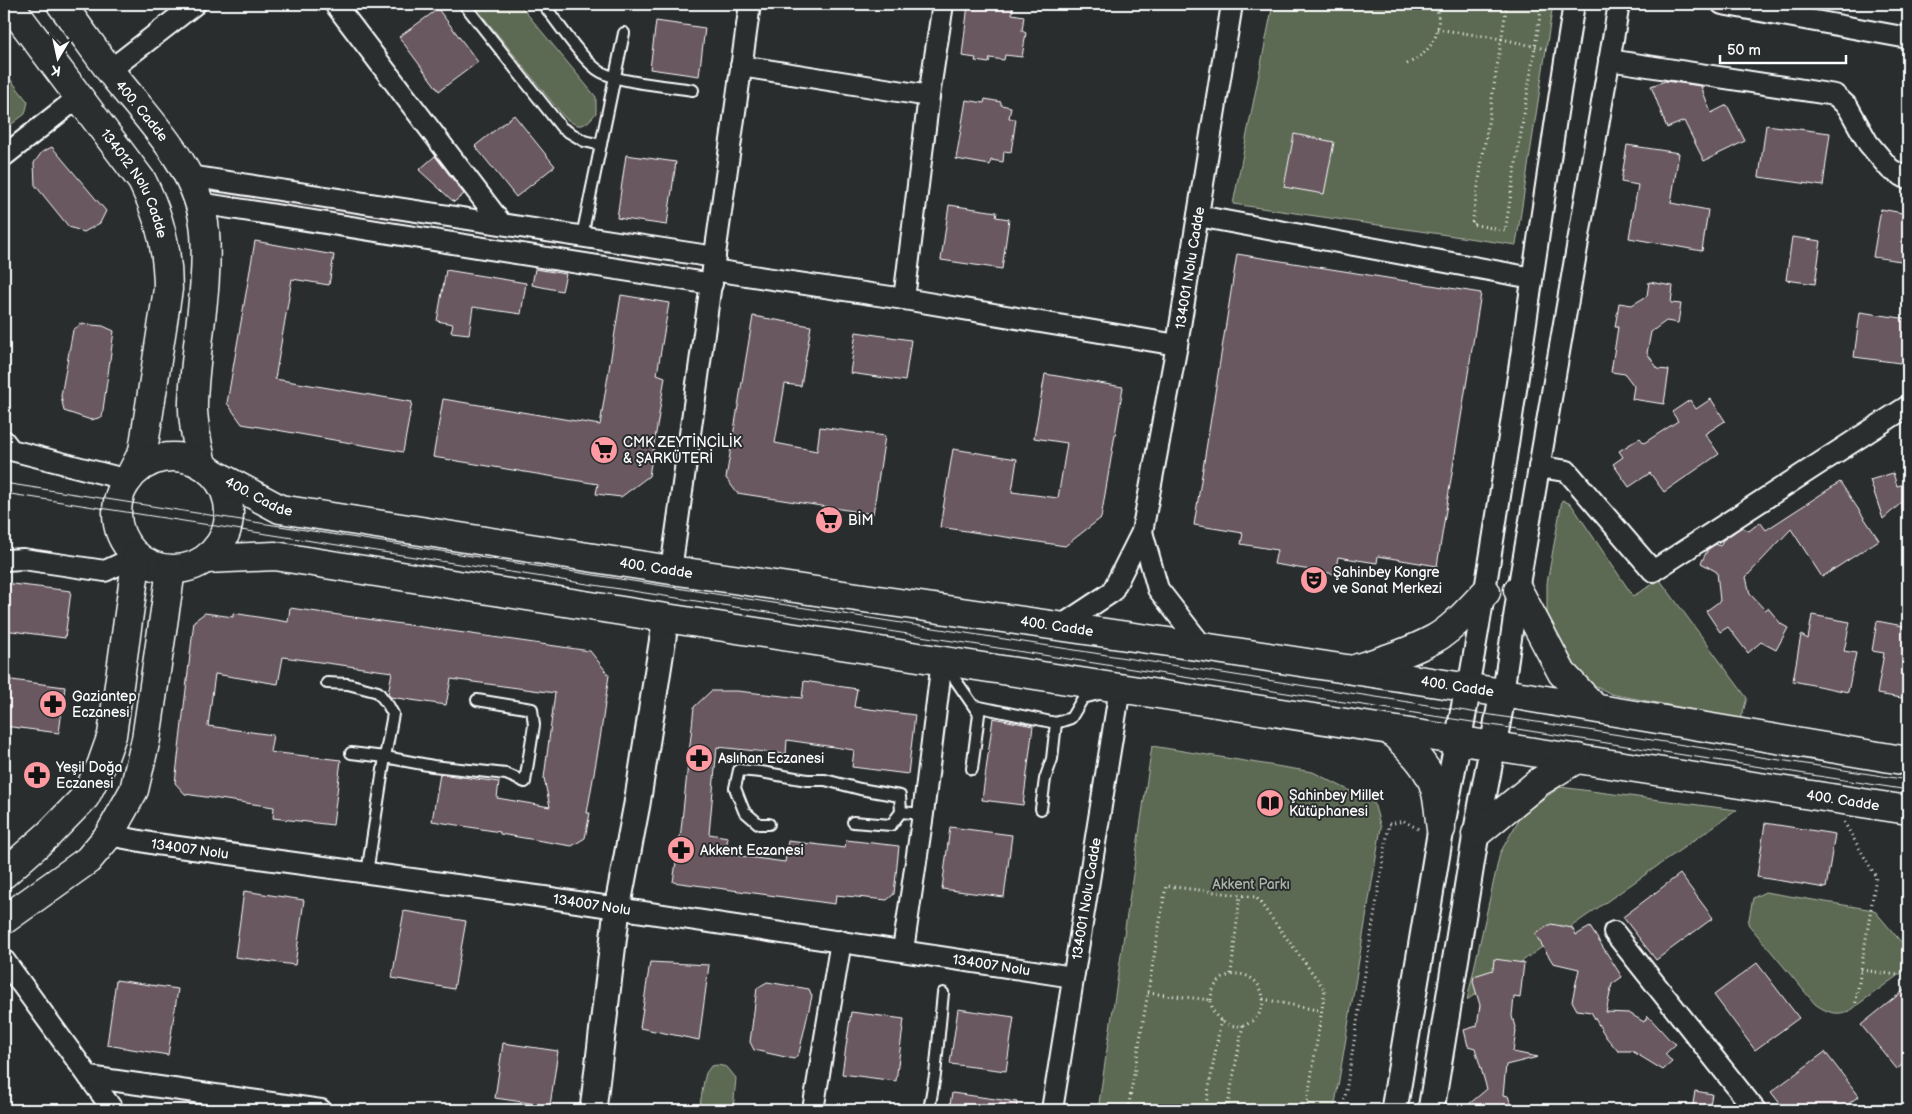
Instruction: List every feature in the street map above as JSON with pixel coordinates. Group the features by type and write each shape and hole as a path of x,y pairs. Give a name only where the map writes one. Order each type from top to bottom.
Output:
{"main road":[{"name":"134012 Nolu Cadde","path":"10,4 142,181 161,225 168,268 168,289 143,451 128,480"},
{"name":"400. Cadde","path":"61,4 176,154 189,176 199,203 204,230 205,258 193,408 207,469 280,508 672,570 1203,647 1594,707 1908,761"},
{"path":"170,458 187,459 207,469 222,485 228,501 230,518 226,533 218,548 206,559 181,569 171,570 153,566 137,556 126,544 119,528 117,510 128,480 140,468 154,461 170,458"},
{"path":"4,874 49,834 85,797 101,766 112,735 137,556"},
{"name":"400. Cadde","path":"206,559 275,556 1908,810"},
{"path":"4,920 88,860 109,835 134,790 146,739 171,570"},
{"path":"1518,590 1562,673 1594,707"},
{"path":"1352,670 1395,656 1435,639 1454,624 1486,592"},
{"path":"1390,730 1422,764 1435,789 1433,831"},
{"path":"1476,834 1539,782 1578,758"}],"street":[{"path":"110,70 195,4"},
{"path":"335,4 501,223"},
{"path":"672,570 750,4"},
{"path":"904,299 943,4"},
{"name":"134001 Nolu Cadde","path":"1059,627 1112,592 1142,532 1177,345 1232,4"},
{"path":"1394,1110 1433,831 1458,740 1486,592 1574,4"},
{"path":"1431,1110 1476,834 1502,693 1618,4"},
{"path":"1722,4 1908,38"},
{"path":"1609,60 1835,96 1848,107 1868,143 1890,169 1908,179"},
{"path":"741,66 930,96"},
{"path":"4,156 80,96"},
{"path":"189,176 582,236 713,270"},
{"path":"199,203 713,270 904,299 1177,345"},
{"path":"1198,216 1532,278"},
{"path":"1539,467 1567,472 1653,571 1908,406"},
{"path":"4,441 11,450 128,480"},
{"name":"134001 Nolu Cadde","path":"1142,532 1158,589 1203,647"},
{"path":"4,560 23,559 105,571 137,556"},
{"path":"593,1110 617,909 637,804 666,618"},
{"path":"903,950 923,814 942,661"},
{"name":"134001 Nolu Cadde","path":"1052,1110 1120,688"},
{"name":"134007 Nolu","path":"109,835 156,844 903,950 1073,977"},
{"path":"1614,932 1755,1110"},
{"path":"813,1110 840,941"},
{"path":"4,960 113,1110"},
{"path":"89,1077 322,1110"}],"lane":[{"path":"464,4 562,128 576,138 601,145"},
{"path":"543,4 584,55 600,71 614,77 693,90"},
{"path":"582,236 624,33"},
{"path":"942,661 979,714 972,769"},
{"path":"327,683 348,684 378,692 393,714 368,873"},
{"path":"975,706 1056,723 1071,718 1084,698 1120,688"},
{"path":"351,753 433,766 506,774 525,782 534,725 532,709 477,700"},
{"path":"1041,809 1045,779 1052,759 1056,723"},
{"path":"769,824 759,824 744,811 735,788 739,770 807,780 825,780 860,790 900,796 901,812 891,824 853,822"},
{"path":"901,812 923,814"},
{"path":"929,1110 935,1075 943,993"}],"path":[{"path":"1407,64 1421,57 1433,44 1439,16 1436,4"},
{"path":"1507,4 1472,224 1505,230 1542,4"},
{"path":"1437,29 1502,39 1561,53 1566,51"},
{"path":"1846,799 1844,823 1876,878 1855,1007"},
{"path":"1343,1110 1389,824 1404,821 1433,831"},
{"path":"1128,1110 1166,886 1256,897 1325,990 1306,1110"},
{"path":"1231,974 1240,895"},
{"path":"1861,970 1898,975"},
{"path":"1231,974 1243,974 1253,979 1261,988 1263,1000 1261,1011 1253,1020 1243,1025 1231,1025 1221,1020 1213,1011 1211,1000 1213,988 1221,979 1231,974"},
{"path":"1148,993 1211,1000"},
{"path":"1263,1000 1322,1011"},
{"path":"1205,1110 1221,1020"},
{"path":"1227,1110 1243,1025"}],"green space":[{"path":"473,4 519,4 596,97 596,113 592,118 585,124 578,125 564,117"},
{"path":"1273,4 1553,4 1516,245 1233,204"},
{"path":"4,71 28,102 25,114 4,130"},
{"path":"1562,500 1571,504 1633,596 1660,580 1747,698 1741,719 1611,694 1589,682 1564,660 1547,612 1547,583"},
{"name":"Akkent Parkı","path":"1152,746 1313,772 1374,803 1381,828 1334,1110 1098,1110"},
{"path":"1560,787 1737,810 1467,1000 1500,853 1522,814"},
{"path":"1765,892 1874,910 1908,950 1908,968 1849,1011 1835,1013 1823,1009 1815,1004 1748,924 1753,898"},
{"path":"711,1066 727,1067 736,1078 733,1110 699,1110 706,1073"}],"building":[{"path":"968,4 994,4 1013,7 1012,14 1024,16 1022,31 1026,33 1022,57 1005,55 1004,60 990,58 989,63 975,61 976,58 962,56"},
{"path":"438,9 478,62 439,91 399,37"},
{"path":"656,21 705,28 699,76 650,69"},
{"path":"1665,81 1701,86 1711,113 1727,105 1745,141 1704,161 1684,121 1667,128 1651,86"},
{"path":"985,99 1001,102 1001,105 1011,107 1009,118 1016,119 1011,152 1004,151 1003,162 991,160 990,165 956,159 966,100 984,103"},
{"path":"514,115 555,166 516,197 475,146"},
{"path":"1766,125 1830,133 1823,186 1759,177"},
{"path":"1294,134 1334,142 1324,194 1284,187"},
{"path":"1627,145 1679,153 1671,203 1708,210 1702,251 1629,238 1638,185 1621,182"},
{"path":"52,147 106,211 100,223 84,232 69,227 35,185 34,163 42,152"},
{"path":"626,155 676,162 667,225 617,218"},
{"path":"435,156 464,194 454,202 419,170"},
{"path":"949,205 997,212 996,217 1009,219 1002,269 941,260"},
{"path":"1881,209 1908,214 1908,262 1873,257"},
{"path":"1792,237 1821,241 1815,284 1786,280"},
{"path":"255,241 334,255 329,285 292,279 275,379 412,402 403,452 242,424 227,403"},
{"path":"1237,254 1481,293 1437,566 1378,556 1377,563 1338,557 1335,574 1274,564 1277,550 1241,544 1243,533 1194,525"},
{"path":"535,269 566,274 562,291 532,285"},
{"path":"446,270 526,283 521,314 473,307 469,334 451,332 453,324 437,321"},
{"path":"1649,282 1673,286 1671,303 1681,304 1678,323 1666,321 1651,332 1647,353 1658,369 1669,370 1664,404 1632,399 1634,386 1625,374 1611,372 1618,327 1615,327 1619,303 1632,305 1647,296"},
{"path":"621,295 669,303 657,374 665,377 649,476 621,497 596,494 598,484 433,457 443,399 600,425"},
{"path":"1860,312 1908,319 1908,364 1854,357"},
{"path":"753,316 811,326 801,386 785,384 775,443 817,451 820,427 885,436 873,514 737,493 726,478"},
{"path":"81,324 103,326 114,331 102,417 91,420 64,411 61,396 73,330"},
{"path":"856,332 911,340 905,381 850,373"},
{"path":"1045,374 1123,387 1101,518 1065,546 940,527 953,449 1017,459 1012,492 1058,498 1067,443 1034,438"},
{"path":"1711,399 1725,421 1705,434 1719,454 1664,492 1650,473 1629,487 1613,464 1623,457 1619,451 1640,438 1644,443 1678,421 1672,412 1690,400 1696,409"},
{"path":"1893,473 1897,486 1908,483 1908,497 1883,519 1870,480"},
{"path":"1840,482 1879,540 1822,577 1791,529 1746,577 1750,594 1765,610 1768,608 1781,624 1788,628 1776,650 1761,642 1748,653 1728,627 1720,632 1706,611 1720,601 1717,572 1701,563 1708,549 1716,544 1720,546 1723,540 1742,527 1749,531 1760,522 1766,530"},
{"path":"4,583 71,591 65,638 4,630"},
{"path":"290,608 590,651 609,675 587,813 590,813 585,838 572,846 432,821 440,774 499,782 497,798 550,807 544,778 555,693 451,679 446,705 390,697 388,694 392,672 283,657 278,684 215,674 208,726 273,735 270,752 341,760 333,825 273,818 274,807 185,794 175,783 194,621 205,613 233,617 233,613 288,622"},
{"path":"1812,615 1850,622 1844,651 1856,653 1848,692 1793,681 1801,635 1808,639"},
{"path":"1877,621 1908,627 1908,699 1877,694 1884,653 1872,651"},
{"path":"4,679 65,687 59,733 4,726"},
{"path":"804,681 857,689 854,707 915,715 908,774 852,767 854,750 787,740 786,754 717,747 709,834 728,837 725,854 785,862 788,841 845,848 846,840 899,846 894,894 887,900 836,895 835,904 673,882 681,830 694,707 711,691 737,691 802,698"},
{"path":"993,718 1033,726 1023,805 982,800"},
{"path":"1765,823 1835,834 1826,888 1757,877"},
{"path":"950,827 1012,835 1004,897 942,889"},
{"path":"1680,874 1713,918 1656,960 1623,917"},
{"path":"244,891 304,900 295,965 235,957"},
{"path":"404,911 466,921 454,989 392,978"},
{"path":"1551,924 1572,928 1576,935 1590,927 1622,977 1612,984 1606,1012 1629,1013 1644,1022 1648,1016 1676,1044 1665,1054 1672,1062 1663,1070 1632,1051 1618,1051 1606,1037 1591,1012 1577,1010 1572,1001 1579,969 1553,963 1535,934"},
{"path":"1494,959 1524,963 1520,998 1514,997 1512,1016 1516,1031 1513,1052 1538,1057 1506,1065 1503,1095 1508,1096 1513,1110 1462,1110 1487,1089 1475,1048 1468,1046 1464,1030 1477,1026 1480,1005 1473,982 1474,976 1493,970"},
{"path":"650,962 709,965 699,1040 640,1028"},
{"path":"1757,963 1799,1018 1755,1050 1714,995"},
{"path":"116,980 178,989 168,1055 107,1045"},
{"path":"767,982 809,989 812,996 799,1053 794,1059 754,1050 750,1042 757,988"},
{"path":"1908,987 1908,1060 1897,1069 1861,1025"},
{"path":"958,1009 1014,1017 1006,1071 950,1064"},
{"path":"851,1012 904,1019 896,1081 842,1074"},
{"path":"503,1043 558,1051 550,1106 495,1098"},
{"path":"1825,1052 1859,1096 1840,1110 1785,1110 1771,1092"},
{"path":"1695,1091 1712,1094 1709,1110 1692,1110"},
{"path":"952,1093 1017,1102 1016,1110 949,1110"}],"tram line":[{"path":"4,483 1908,780"},
{"path":"4,493 1908,790"}],"place":[{"name":"CMK ZEYTİNCİLİK & ŞARKÜTERİ","path":"604,450"},
{"name":"BİM","path":"829,520"},
{"name":"Şahinbey Kongre ve Sanat Merkezi","path":"1314,580"},
{"name":"Gaziantep Eczanesi","path":"53,704"},
{"name":"Aslıhan Eczanesi","path":"699,758"},
{"name":"Yeşil Doğa Eczanesi","path":"37,775"},
{"name":"Şahinbey Millet Kütüphanesi","path":"1270,803"},
{"name":"Akkent Eczanesi","path":"681,850"}]}
